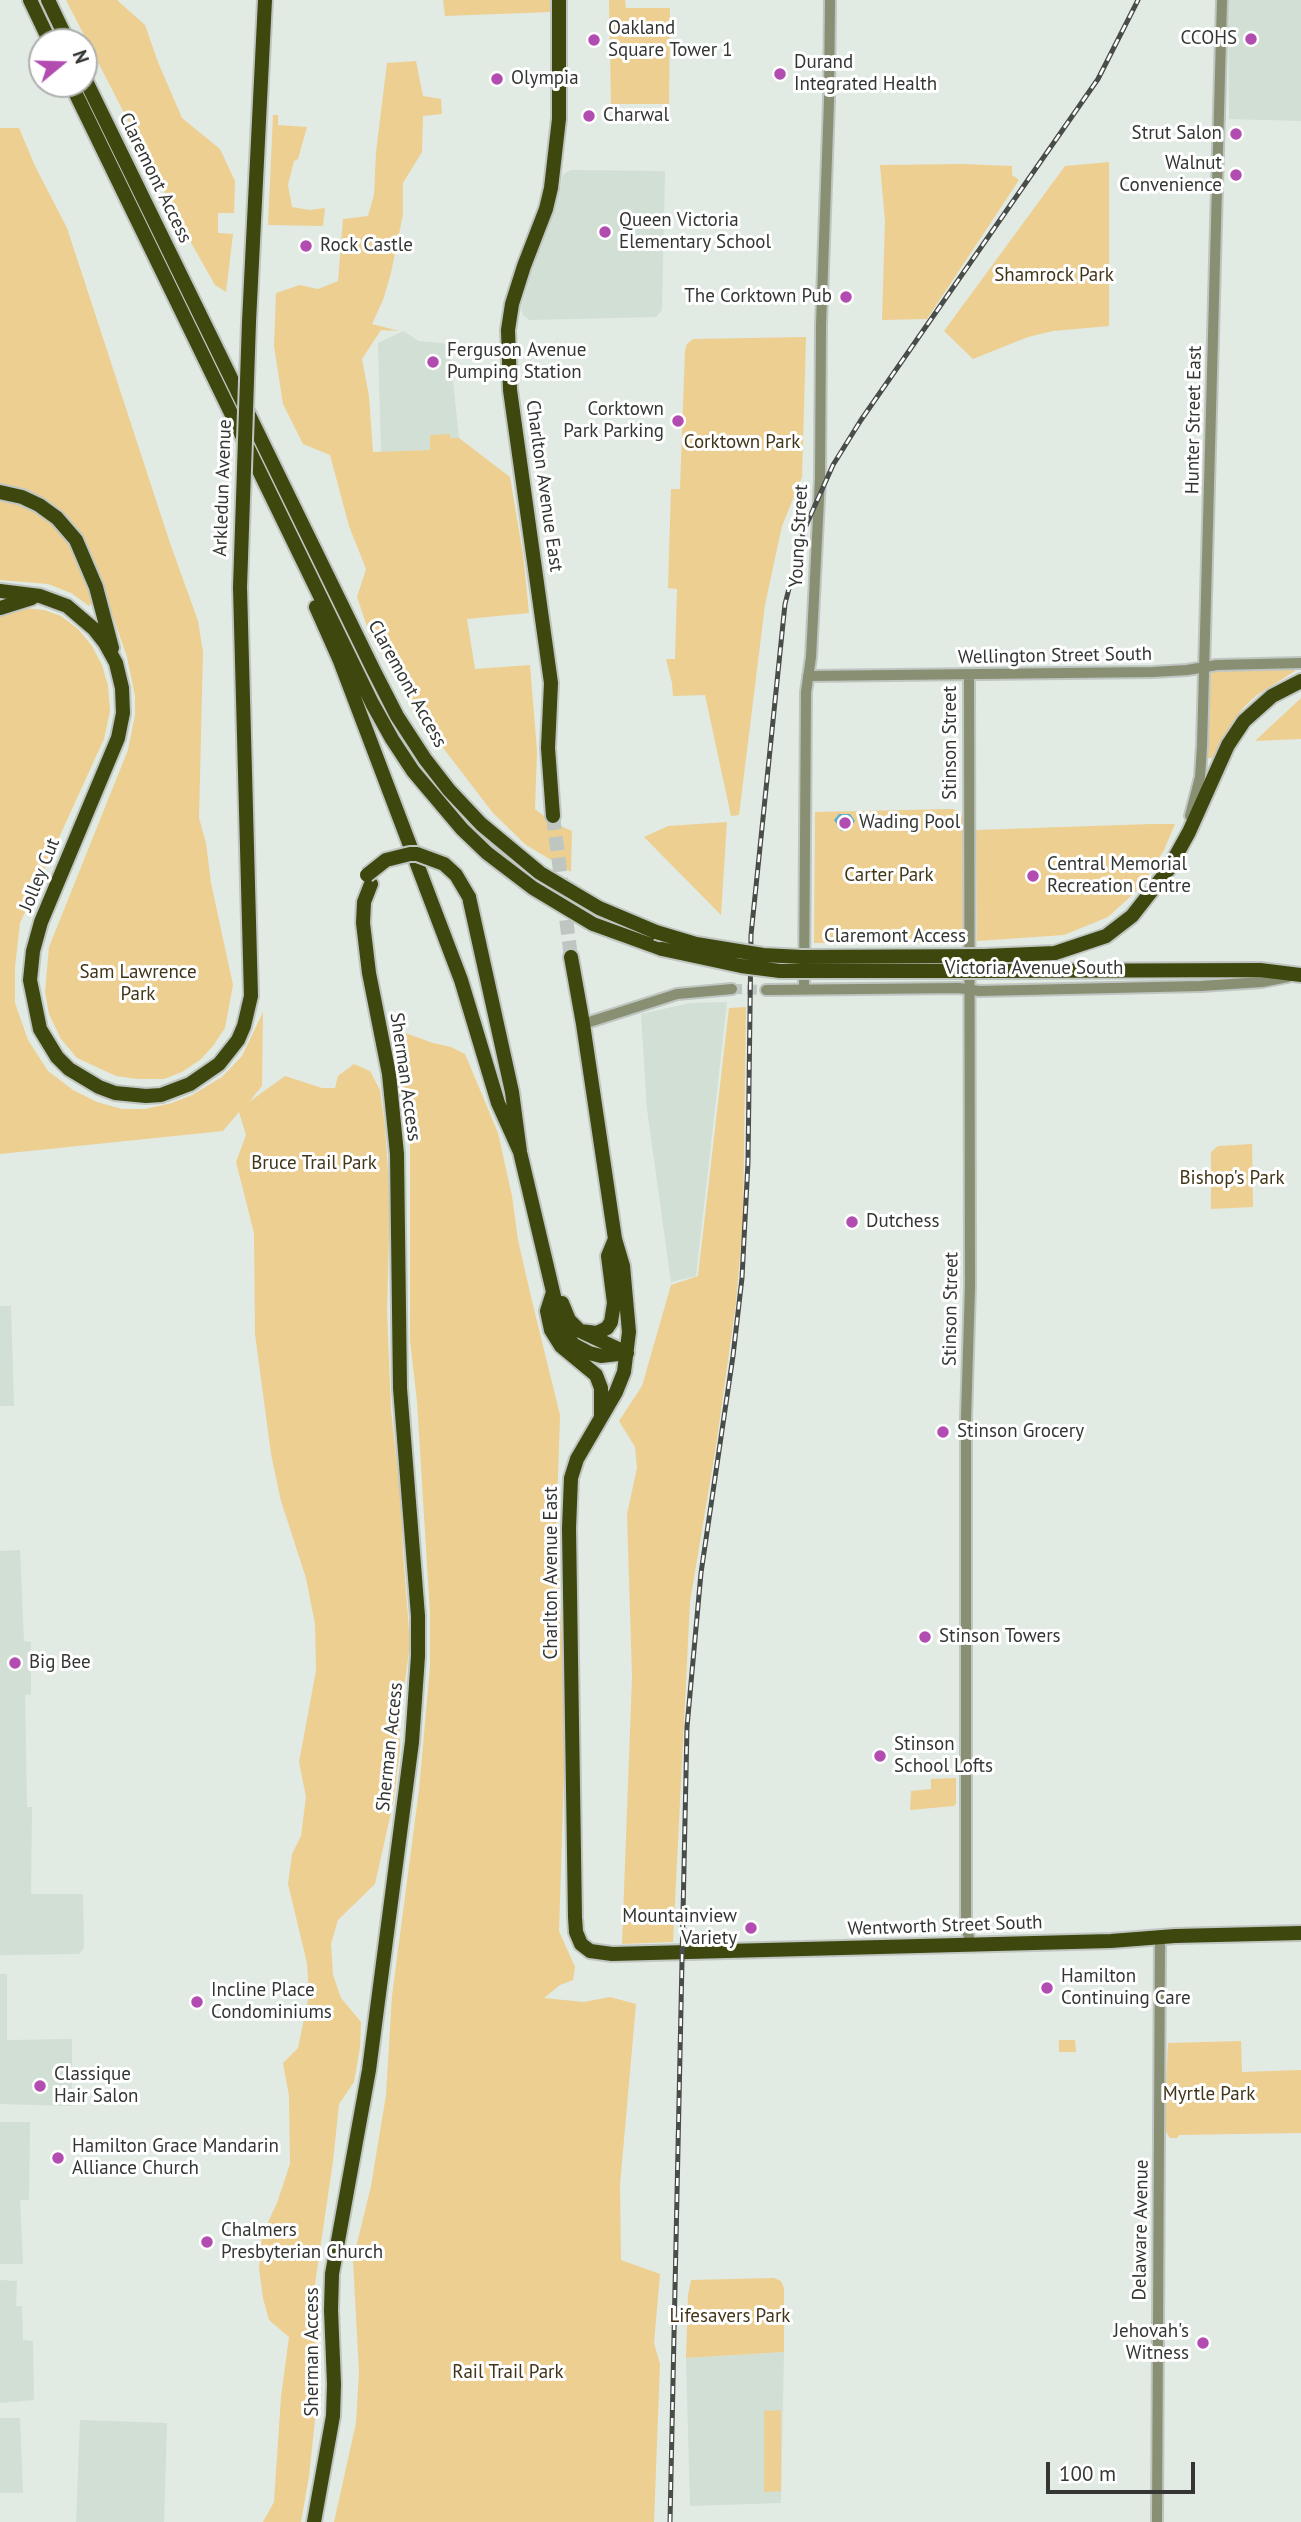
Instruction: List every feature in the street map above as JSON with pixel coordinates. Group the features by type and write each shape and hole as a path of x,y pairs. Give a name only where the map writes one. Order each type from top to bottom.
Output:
{"main road":[{"path":"30,0 43,28"},
{"path":"48,0 61,28"},
{"name":"Arkledun Avenue","path":"251,978 240,587 249,322 265,0"},
{"name":"Charlton Avenue East","path":"552,816 548,748 551,683 510,390 508,349 512,304 551,188 559,119 559,0"},
{"name":"Claremont Access","path":"78,98 379,715 399,750 437,802 487,853 552,902 593,924 662,949 710,961 780,971 1261,970 1298,976"},
{"name":"Claremont Access","path":"94,98 397,716 449,790 481,824 540,873 599,908 656,932 696,944 763,955 984,956 1055,953 1106,936 1132,916 1168,870 1228,745 1244,722 1272,696 1301,681"},
{"path":"0,492 22,497 39,505 57,518 76,540 105,616 116,663"},
{"path":"281,514 307,589 340,661 461,980 498,1103 520,1152"},
{"name":"Jolley Cut","path":"0,591 58,601 86,620 105,643 116,663 122,700 123,713 118,738 50,899 33,951 30,980 40,1029 57,1058 84,1079 115,1093 162,1095 190,1084 230,1053 244,1026 251,996 251,978"},
{"path":"0,608 40,596"},
{"name":"Sherman Access","path":"314,2522 333,2416 332,2274 369,2070 412,1742 418,1656 418,1616 400,1388 397,1154 389,1074 369,973 363,912 369,879 392,867 420,865 442,874 465,899 472,939 480,953 512,1092 520,1152 562,1330 581,1350 601,1356 627,1353"},
{"name":"Charlton Avenue East","path":"571,957 615,1239 623,1266 629,1310 624,1372 616,1392 577,1459 571,1478 569,1528 575,1917 576,1933 581,1944 590,1951"},
{"path":"580,1331 597,1333 607,1328 611,1322 614,1303 608,1256 615,1239"},
{"path":"553,1290 547,1311 551,1330 561,1346 596,1375 601,1388 601,1415"},
{"name":"Sherman Access","path":"553,1290 562,1302 569,1320 580,1331"},
{"path":"580,1331 627,1353"},
{"name":"Wentworth Street South","path":"590,1951 612,1954 1301,1933"}],"street":[{"name":"Young Street","path":"804,989 805,746 819,492 830,0"},
{"name":"Hunter Street East","path":"1185,839 1200,777 1202,746 1202,667 1209,522 1222,0"},
{"name":"Wellington Street South","path":"808,676 1153,672 1301,663"},
{"name":"Stinson Street","path":"969,675 966,1927 971,1944"},
{"name":"Victoria Avenue South","path":"766,990 1201,986 1262,982 1298,976"},
{"path":"583,1024 677,994 732,989"},
{"name":"Delaware Avenue","path":"1157,2522 1160,1939"}],"shaded area":[{"path":"1228,0 1301,0 1301,121 1229,119"},
{"name":"Queen Victoria Elementary School","path":"571,170 665,171 662,310 656,317 529,320 523,315 521,308 556,206 563,174"},
{"name":"Ferguson Avenue Pumping Station","path":"403,331 419,341 449,344 459,438 450,439 450,435 430,436 430,450 381,452 378,343"},
{"path":"727,1002 696,1276 671,1282 647,1109 641,1014 690,1003"},
{"path":"0,1306 11,1306 14,1406 0,1406"},
{"path":"20,1550 24,1641 31,1642 31,1694 25,1695 27,1807 32,1807 31,1894 83,1894 84,1948 79,1954 0,1955 0,1551"},
{"path":"0,1974 7,1974 7,2040 72,2039 72,2106 0,2104"},
{"path":"0,2122 30,2122 29,2200 20,2200 23,2264 0,2264"},
{"path":"0,2280 17,2281 16,2306 22,2306 23,2340 33,2341 34,2400 0,2403"},
{"path":"784,2352 781,2503 690,2506 686,2358"},
{"path":"0,2418 20,2418 23,2493 0,2493"},
{"path":"80,2420 167,2423 164,2522 76,2522"}],"green space":[{"path":"66,0 117,0 145,25 182,118 220,149 235,181 234,213 218,213 218,233 233,234 226,292 215,285 189,239 98,62 98,28 80,28"},
{"path":"443,0 551,0 551,12 445,16"},
{"path":"609,0 625,0 626,8 670,8 669,104 611,104"},
{"path":"416,61 423,96 441,99 442,114 423,116 422,152 403,183 403,214 391,273 372,324 399,331 381,330 362,359 369,396 373,452 430,450 430,435 450,434 450,438 459,438 510,477 523,554 529,613 467,619 475,669 530,665 537,751 535,809 552,822 572,831 571,872 526,845 493,813 431,732 370,635 357,597 366,569 349,526 330,455 303,444 283,404 274,346 276,293 300,285 318,289 338,281 343,219 368,216 374,195 376,152 387,63"},
{"path":"273,115 278,115 278,125 307,127 288,185 292,207 310,210 325,208 323,226 268,225"},
{"name":"Sam Lawrence Park","path":"0,128 19,128 67,228 198,621 203,652 199,818 233,985 225,1028 213,1046 200,1060 182,1072 164,1079 116,1076 77,1058 61,1039 49,1014 45,992 49,947 128,750 135,715 135,696 127,657 91,553 77,528 49,502 19,489 0,485"},
{"name":"Shamrock Park","path":"1109,162 1109,326 1053,331 1028,337 973,359 944,331 1065,166"},
{"name":"Shamrock Park","path":"880,165 1012,166 1012,175 1019,180 927,319 882,320 885,221"},
{"name":"Corktown Park","path":"806,337 802,477 782,526 765,605 739,815 731,816 705,695 673,696 666,659 675,659 677,589 668,588 671,489 680,489 685,350 693,339"},
{"path":"0,498 36,512 57,529 71,546 84,570 94,600 89,606 71,593 48,584 0,580"},
{"name":"Bruce Trail Park","path":"24,608 44,610 61,616 78,629 92,646 102,665 108,686 110,711 104,739 20,923 15,967 15,1003 28,1040 48,1071 73,1090 97,1102 122,1109 145,1109 172,1103 192,1095 222,1077 242,1056 263,1012 262,1086 249,1102 285,1076 322,1088 335,1088 338,1076 354,1064 370,1071 380,1090 390,1204 387,1310 391,1410 401,1500 410,1644 399,1726 400,1748 394,1799 375,1884 338,1920 331,1944 333,1975 341,1998 361,2022 360,2048 354,2082 339,2104 315,2284 319,2381 309,2476 301,2522 263,2522 274,2502 281,2397 289,2337 269,2320 259,2268 262,2235 277,2203 290,2164 289,2096 283,2063 298,2048 309,1995 307,1963 288,1884 292,1854 301,1836 306,1797 299,1762 316,1671 315,1624 306,1578 281,1501 271,1454 255,1334 254,1233 236,1162 246,1135 239,1112 223,1131 0,1154 0,613"},
{"path":"1214,670 1295,671 1257,695 1243,708 1212,758 1208,758 1210,673"},
{"path":"1301,698 1301,739 1255,741"},
{"name":"Carter Park","path":"953,809 961,813 963,820 963,943 814,943 815,812"},
{"path":"727,822 721,915 644,837 668,826"},
{"path":"1175,824 1164,850 1142,886 1108,917 1064,935 977,941 976,830"},
{"path":"746,1007 743,1220 736,1303 690,1602 673,1942 622,1944 632,1677 627,1514 637,1468 635,1447 619,1421 642,1386 671,1285 698,1276 729,1008"},
{"name":"Rail Trail Park","path":"400,1031 465,1054 498,1133 512,1196 518,1240 560,1415 556,1537 564,1677 564,1773 559,1931 575,1967 573,1980 560,1985 544,1998 584,2002 610,1997 636,2004 620,2185 621,2260 660,2274 654,2343 660,2364 654,2522 334,2522 356,2423 359,2372 353,2260 371,2186 386,2095 392,1996 419,1790 430,1667 430,1613 417,1401 410,1341 410,1133 398,1057"},
{"name":"Bishop's Park","path":"1252,1144 1253,1207 1211,1209 1211,1152 1218,1146"},
{"path":"956,1778 954,1806 910,1810 911,1791 931,1789 931,1779"},
{"path":"1059,2040 1075,2040 1076,2052 1059,2052"},
{"name":"Myrtle Park","path":"1241,2041 1242,2072 1301,2070 1301,2133 1179,2135 1177,2138 1170,2138 1166,2132 1165,2102 1168,2043"},
{"name":"Lifesavers Park","path":"774,2278 781,2281 784,2288 784,2352 686,2358 691,2280"},
{"path":"781,2410 781,2491 764,2492 764,2411"}],"water":[{"name":"Wading Pool","path":"839,814 850,814 855,821 847,831 841,831 834,820"}],"tunnel":[{"path":"553,816 571,957"},
{"path":"732,989 766,990"}],"railway":[{"path":"670,2522 687,1727 701,1573 742,1278 748,1162 751,935 785,604 804,530 833,465 861,420 1098,79 1138,0"}],"place":[{"name":"CCOHS","path":"1251,39"},
{"name":"Oakland Square Tower 1","path":"594,40"},
{"name":"Durand Integrated Health","path":"780,74"},
{"name":"Olympia","path":"497,79"},
{"name":"Charwal","path":"589,116"},
{"name":"Strut Salon","path":"1236,134"},
{"name":"Walnut Convenience","path":"1236,175"},
{"name":"Queen Victoria Elementary School","path":"605,232"},
{"name":"Rock Castle","path":"306,246"},
{"name":"The Corktown Pub","path":"846,297"},
{"name":"Ferguson Avenue Pumping Station","path":"433,362"},
{"name":"Corktown Park Parking","path":"678,421"},
{"name":"Wading Pool","path":"845,823"},
{"name":"Central Memorial Recreation Centre","path":"1033,876"},
{"name":"Dutchess","path":"852,1222"},
{"name":"Stinson Grocery","path":"943,1432"},
{"name":"Stinson Towers","path":"925,1637"},
{"name":"Big Bee","path":"15,1663"},
{"name":"Stinson School Lofts","path":"880,1756"},
{"name":"Mountainview Variety","path":"751,1928"},
{"name":"Hamilton Continuing Care","path":"1047,1988"},
{"name":"Incline Place Condominiums","path":"197,2002"},
{"name":"Classique Hair Salon","path":"40,2086"},
{"name":"Hamilton Grace Mandarin Alliance Church","path":"58,2158"},
{"name":"Chalmers Presbyterian Church","path":"207,2242"},
{"name":"Jehovah's Witness","path":"1203,2343"}]}
